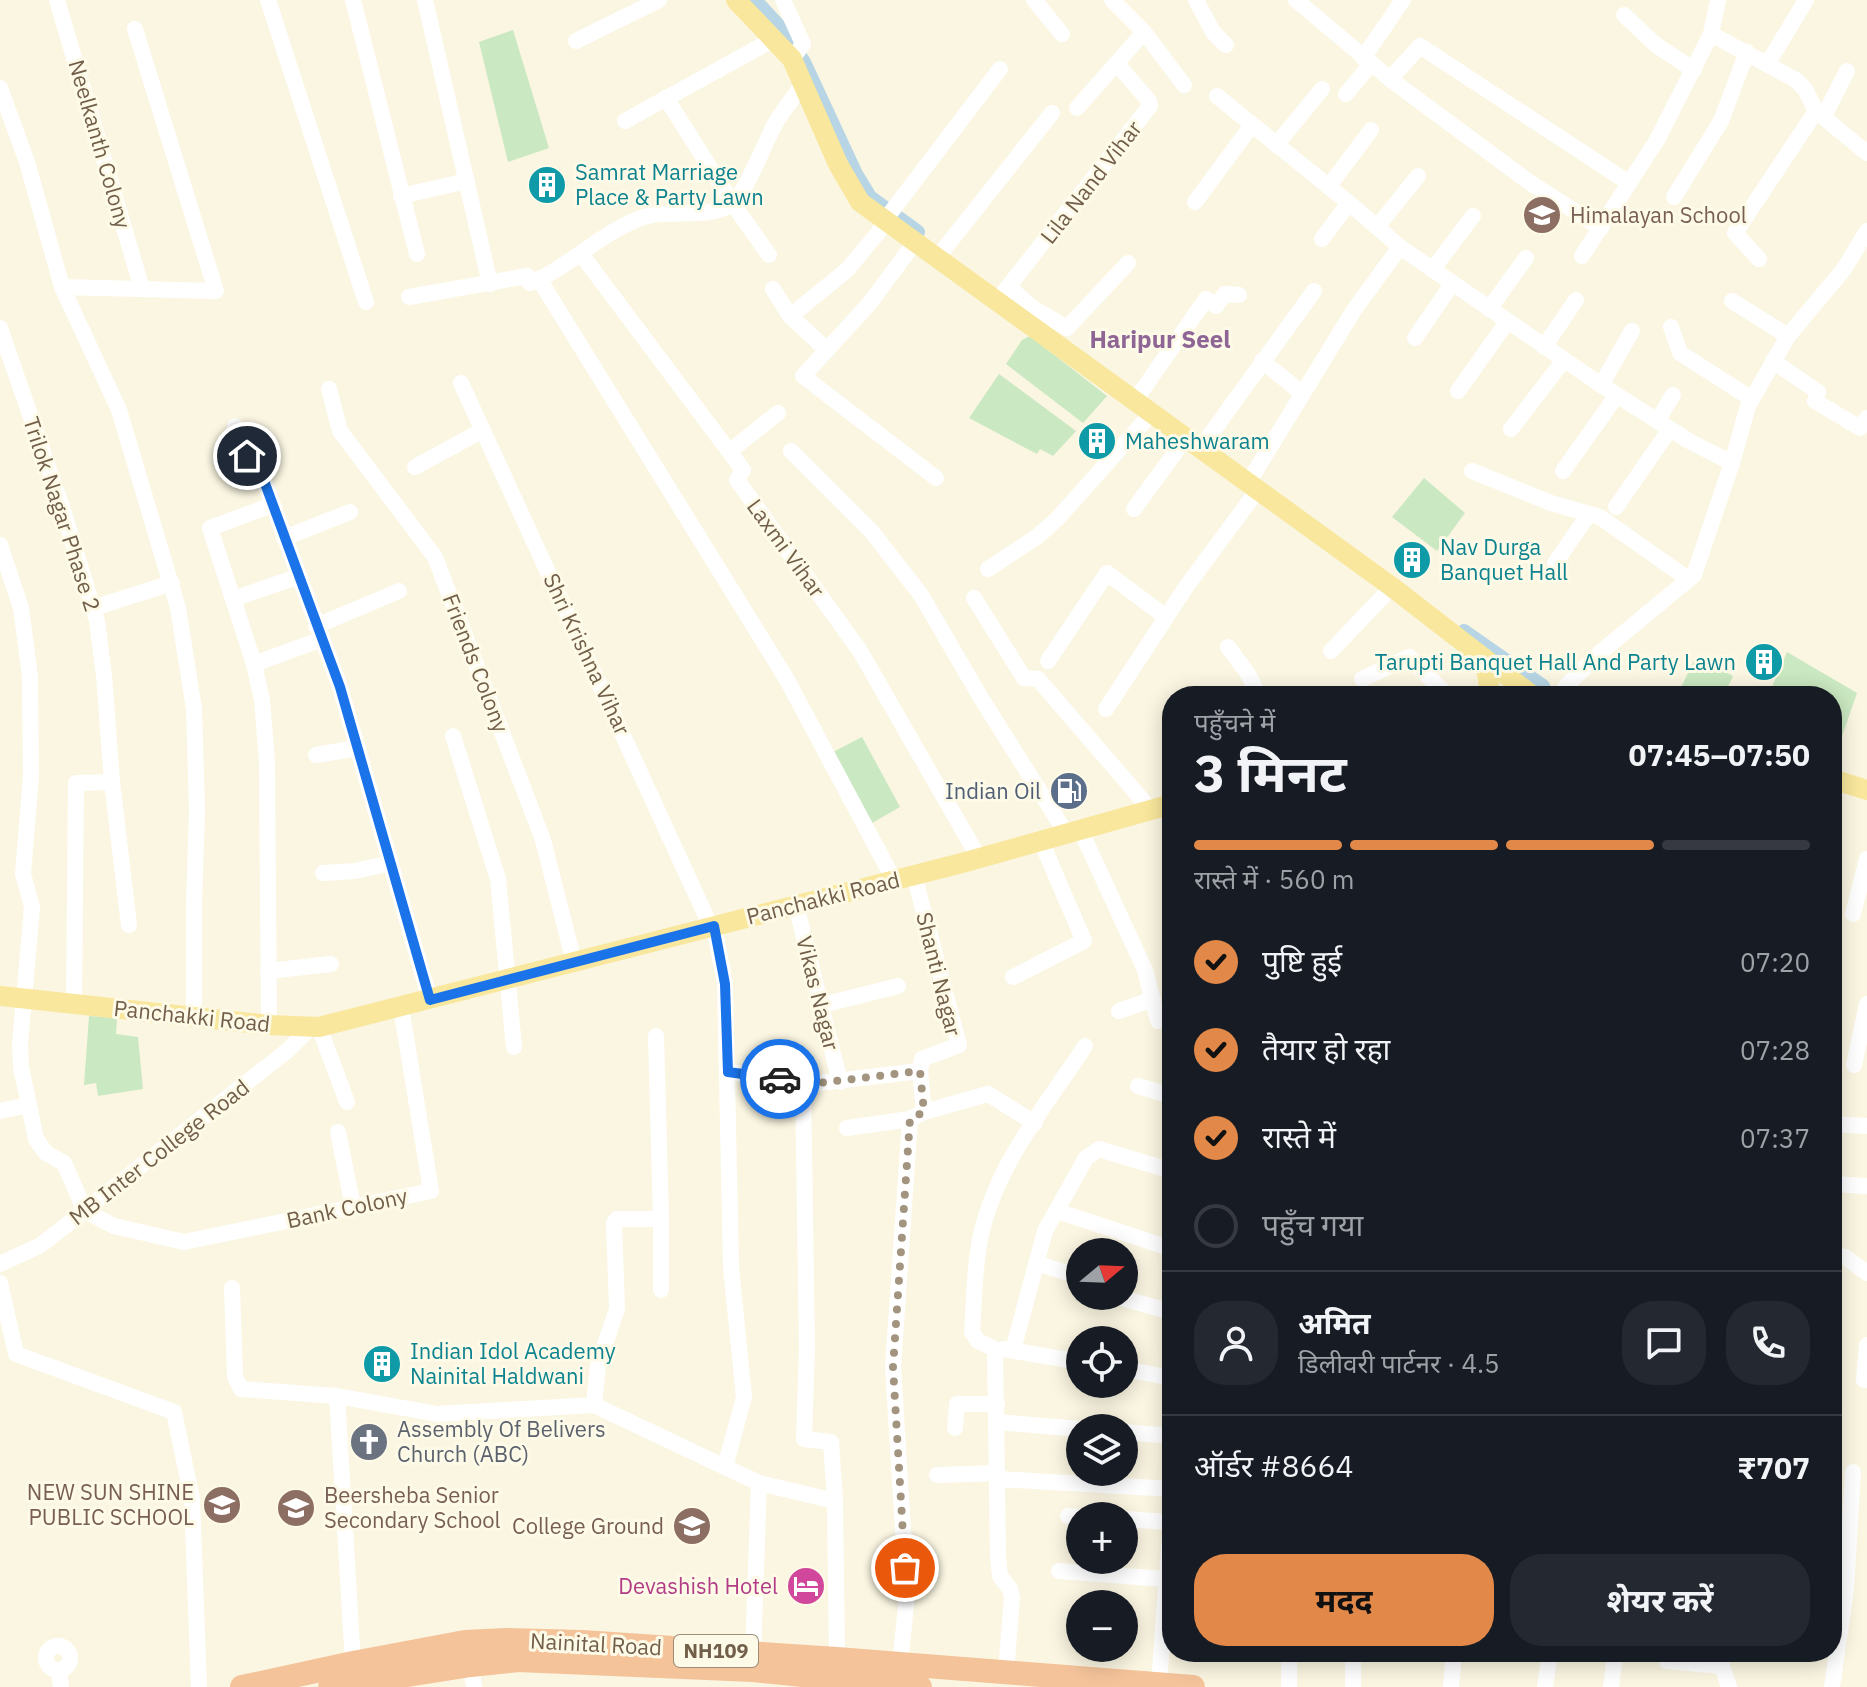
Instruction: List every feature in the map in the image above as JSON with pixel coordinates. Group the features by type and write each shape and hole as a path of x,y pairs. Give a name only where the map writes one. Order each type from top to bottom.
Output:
{"highway":[{"name":"Nainital Road","path":"471,1665 582,1642 837,1659 920,1687"},
{"name":"Nainital Road","path":"242,1687 518,1660 896,1679 1193,1687"},
{"name":"Nainital Road","path":"330,1687 355,1677"}],"main road":[{"path":"736,0 774,39 796,54 803,84 860,202 888,217 915,242 941,252 1003,294 1520,686"},
{"path":"1484,658 1489,686"},
{"path":"1842,782 1867,790"},
{"name":"Panchakki Road","path":"0,996 314,1028 904,878 1162,807"}],"street":[{"name":"Neelkanth Colony","path":"57,0 142,289"},
{"path":"268,0 366,302"},
{"path":"353,0 417,254"},
{"path":"425,0 490,284"},
{"path":"576,41 659,0"},
{"path":"783,0 803,44 796,54"},
{"path":"1034,0 1062,34"},
{"path":"1112,0 1144,32 1184,85"},
{"path":"1196,0 1213,32 1226,45"},
{"path":"1296,0 1390,79 1529,182 1601,228"},
{"path":"1346,94 1403,0"},
{"path":"1582,256 1657,140 1711,34 1718,0"},
{"path":"1768,63 1806,0"},
{"path":"1624,15 1656,45 1694,70"},
{"path":"62,287 216,291 135,29"},
{"path":"1077,108 1144,32"},
{"path":"1711,34 1801,84 1820,114 1867,153"},
{"path":"625,121 774,39"},
{"path":"1390,79 1420,46 1629,183"},
{"path":"1674,197 1721,121 1747,52"},
{"name":"Lila Nand Vihar","path":"1003,294 1150,106 1117,64"},
{"path":"799,309 847,270 1000,69"},
{"path":"1759,259 1735,233 1847,71"},
{"path":"409,297 527,276 530,283 614,231 642,218 667,213 705,212 733,204 776,122 803,84"},
{"path":"0,88 27,162 62,287 119,410 172,583 194,709 197,810 194,1017"},
{"path":"1276,145 1322,89"},
{"path":"1217,96 1432,270 1601,385 1732,463"},
{"path":"666,98 769,255"},
{"path":"941,252 1052,113"},
{"path":"1195,202 1252,125"},
{"path":"1329,186 1371,130"},
{"path":"1377,227 1418,176"},
{"path":"401,196 467,181"},
{"path":"1322,239 1349,203"},
{"path":"1432,270 1473,216"},
{"path":"1566,686 1601,652 1694,575 1752,399 1788,336 1844,269 1861,257 1867,231"},
{"path":"915,242 869,304 803,376 936,478"},
{"path":"1106,709 1252,482 1354,310 1400,247"},
{"name":"Laxmi Vihar","path":"581,254 743,470 737,480 860,651 979,858"},
{"path":"1489,309 1526,258"},
{"path":"1003,294 1067,328 1128,263"},
{"path":"539,279 786,678 904,878"},
{"path":"1415,338 1452,284"},
{"path":"773,289 790,316 827,350"},
{"path":"1134,509 1199,443 1314,291"},
{"path":"988,569 1038,536 1058,518 1206,299 1216,306 1225,294 1239,295"},
{"path":"1544,347 1576,300"},
{"path":"1732,301 1788,336"},
{"path":"1458,391 1507,322"},
{"path":"1671,327 1680,353 1752,399"},
{"name":"Trilok Nagar Phase 2","path":"0,328 62,507 93,608 104,676 112,782 129,925"},
{"path":"1601,385 1632,331"},
{"path":"1511,429 1564,360"},
{"path":"1262,361 1302,393"},
{"path":"1773,361 1818,392 1815,401 1860,428 1867,418"},
{"name":"Shri Krishna Vihar","path":"461,383 713,927 725,984 731,1268 744,1397 725,1467"},
{"name":"Friends Colony","path":"329,389 340,431 435,557 543,840 574,962"},
{"path":"1563,471 1617,395"},
{"path":"1616,507 1664,425 1673,395"},
{"path":"730,451 778,413"},
{"path":"235,426 247,456 256,459 340,687 430,1000"},
{"path":"415,467 483,430"},
{"path":"791,451 872,532 921,595 981,698 1073,831 1145,970 1158,1021"},
{"path":"1472,471 1551,503 1600,517 1688,579"},
{"path":"269,1025 267,763 262,700 254,664 210,528 272,505"},
{"path":"284,538 350,512"},
{"path":"1555,563 1589,514"},
{"path":"0,545 21,608 30,677 31,776 23,874 32,907 20,1044 21,1067 36,1139 46,1153 64,1163 85,1211"},
{"path":"1048,661 1107,573 1166,617"},
{"path":"233,599 297,577"},
{"path":"93,608 172,583"},
{"path":"1331,651 1392,587"},
{"path":"254,664 399,591"},
{"path":"974,598 1024,678 1038,679 1151,810"},
{"path":"1228,647 1254,686"},
{"path":"1362,679 1409,657 1438,686"},
{"path":"453,736 498,879 514,1047"},
{"path":"316,755 358,748"},
{"path":"74,1004 76,783 112,782"},
{"path":"1013,977 1084,941 1041,841"},
{"path":"1853,914 1867,859"},
{"path":"323,873 355,871 391,863"},
{"name":"Shanti Nagar","path":"904,878 959,1045 922,1059 920,1071"},
{"name":"Vikas Nagar","path":"796,905 840,1082"},
{"path":"268,971 331,964"},
{"path":"822,1005 898,986"},
{"path":"1119,1011 1153,999"},
{"path":"1854,1065 1864,1030 1867,1004"},
{"name":"Bank Colony","path":"85,1211 114,1226 184,1242 431,1191 401,1007"},
{"path":"314,1028 347,1102"},
{"name":"MB Inter College Road","path":"0,1264 41,1245 314,1028"},
{"path":"656,1036 661,1290"},
{"path":"1066,1359 995,1349 978,1341 972,1332 978,1250 1000,1178 1085,1046"},
{"path":"728,1072 803,1082 840,1082 920,1071 893,1367 907,1595 896,1679"},
{"path":"803,1082 807,1348 804,1439 831,1442 837,1659"},
{"path":"1138,1086 1162,1093"},
{"path":"847,1128 917,1115 988,1094 1035,1123"},
{"path":"0,1111 29,1105"},
{"path":"1842,1125 1867,1126"},
{"path":"338,1132 353,1207"},
{"path":"1013,1350 1045,1231 1086,1158 1099,1149 1162,1168"},
{"path":"1842,1185 1867,1186"},
{"path":"1057,1211 1162,1246"},
{"path":"594,1405 598,1365 617,1309 614,1223 617,1219 661,1219"},
{"path":"1842,1256 1867,1273"},
{"path":"1036,1263 1066,1273"},
{"path":"1,1286 16,1354 174,1412 192,1499 199,1687"},
{"path":"232,1288 235,1377 241,1389 337,1396 437,1414 594,1405 759,1483 835,1501"},
{"path":"1138,1303 1162,1309"},
{"path":"1864,1380 1867,1345"},
{"path":"995,1349 998,1557 1000,1576 1010,1589 1012,1598 1006,1680"},
{"path":"1138,1372 1162,1376"},
{"path":"337,1396 355,1677"},
{"path":"955,1428 957,1404 997,1404"},
{"path":"998,1422 1066,1428"},
{"path":"1138,1433 1162,1435"},
{"path":"1842,1617 1853,1472"},
{"path":"937,1475 998,1476 1162,1488"},
{"path":"753,1654 759,1483"},
{"path":"1138,1518 1162,1515"},
{"path":"1059,1571 1162,1579"},
{"path":"1159,1686 1162,1632"},
{"path":"1289,1662 1289,1687"},
{"path":"1353,1662 1353,1687"},
{"path":"1451,1687 1453,1662"},
{"path":"1545,1687 1549,1662"},
{"path":"1611,1687 1614,1662"},
{"path":"1723,1662 1729,1687"},
{"path":"1832,1687 1836,1662"}],"green space":[{"path":"513,30 549,148 508,162 479,42"},
{"path":"1030,336 1107,396 1083,423 1006,364 1022,340"},
{"path":"999,374 1076,431 1053,456 1040,449 1037,454 969,418"},
{"path":"1424,478 1465,513 1437,551 1392,517"},
{"path":"1787,652 1857,693 1842,736 1842,686 1772,686"},
{"path":"1696,656 1733,676 1728,686 1682,686"},
{"path":"862,737 900,807 872,823 833,752"},
{"path":"89,1016 117,1018 116,1034 138,1037 143,1089 98,1096 96,1083 84,1085"}],"waterway":[{"path":"755,0 780,27 804,62 856,174 870,197 918,232"},
{"path":"1464,631 1543,686"}],"way so far":[{"path":"780,1079 840,1082 920,1071 924,1112 910,1119 893,1367 905,1568"}],"place":[{"name":"Samrat Marriage Place & Party Lawn","path":"547,185"},
{"name":"Himalayan School","path":"1542,215"},
{"name":"Maheshwaram","path":"1097,441"},
{"name":"Nav Durga Banquet Hall","path":"1412,560"},
{"name":"Tarupti Banquet Hall And Party Lawn","path":"1764,662"},
{"name":"Indian Oil","path":"1069,791"},
{"name":"Indian Idol Academy Nainital Haldwani","path":"382,1364"},
{"name":"Assembly Of Belivers Church (ABC)","path":"369,1442"},
{"name":"NEW SUN SHINE PUBLIC SCHOOL","path":"222,1505"},
{"name":"Beersheba Senior Secondary School","path":"296,1508"},
{"name":"College Ground","path":"692,1526"},
{"name":"Devashish Hotel","path":"806,1586"}],"district":[{"name":"Haripur Seel","path":"1160,340"}],"route":[{"path":"247,456 256,459 340,687 430,1000 714,926 725,984 728,1072 780,1079"}]}
